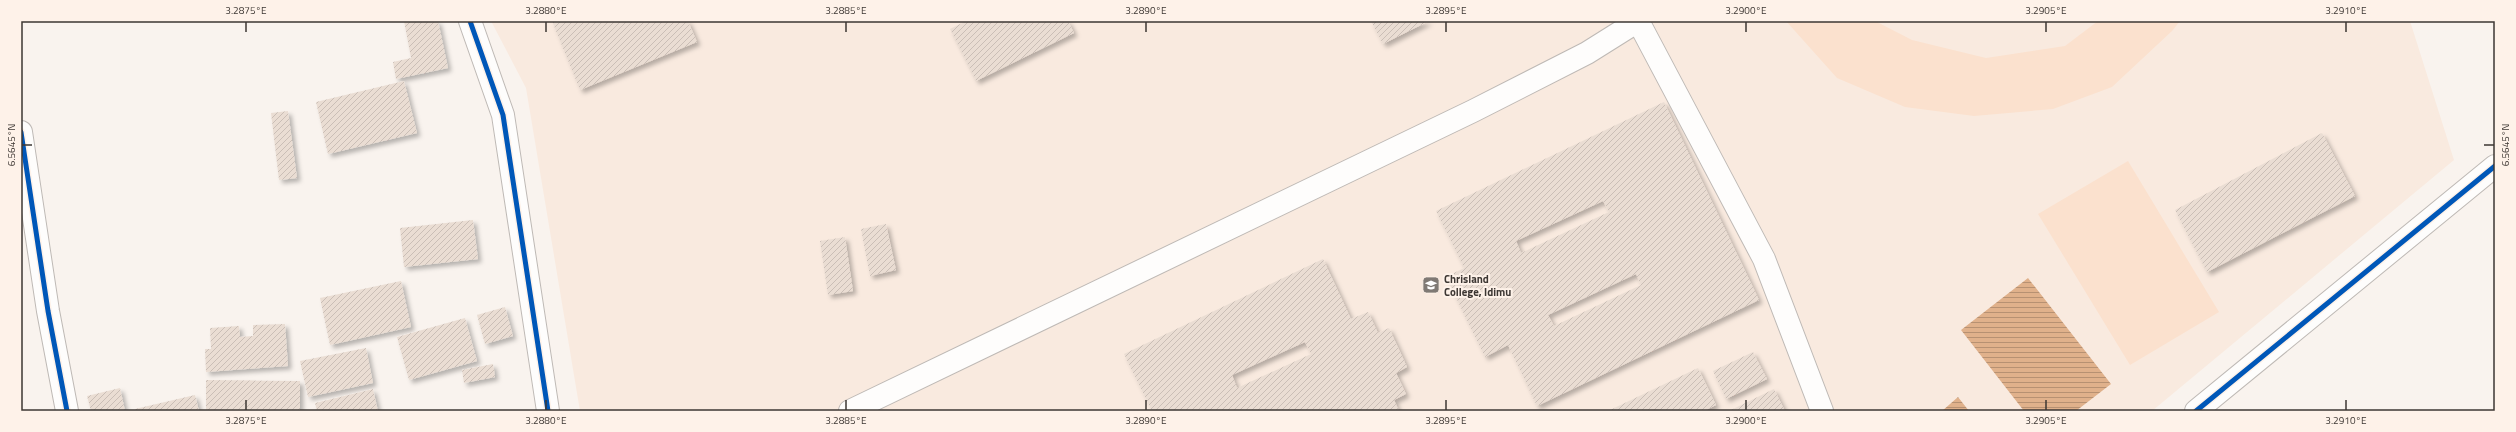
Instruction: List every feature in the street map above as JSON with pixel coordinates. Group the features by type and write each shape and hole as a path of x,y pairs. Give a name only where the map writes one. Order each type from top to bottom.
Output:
{"street":[{"path":"470,21 503,115 548,411"},
{"path":"850,411 1473,111 1587,53 1638,21 1764,259 1822,411"},
{"path":"21,132 61,409"},
{"path":"2196,411 2495,166"}],"shaded area":[{"name":"Chrisland College, Idimu","path":"491,21 2410,21 2454,160 2152,411 580,411 526,88"},
{"path":"1786,21 1875,21 1912,40 1986,58 2065,46 2098,21 2180,21 2172,31 2112,87 2053,109 1974,116 1905,107 1837,78"},
{"path":"2128,161 2219,312 2130,365 2038,214"},
{"path":"2028,278 2111,384 2076,411 2024,411 1961,330"},
{"path":"1958,397 1969,411 1942,411"}],"building":[{"path":"404,21 438,21 448,68 396,79 393,62 411,58"},
{"path":"552,21 688,21 697,42 580,90"},
{"path":"966,21 1068,21 1074,33 976,81 950,29"},
{"path":"1371,21 1429,21 1383,44"},
{"path":"404,81 417,133 328,154 316,102"},
{"path":"1664,102 1759,300 1537,406 1508,345 1485,357 1446,277 1464,268 1436,211","holes":["1603,201 1609,212 1521,253 1516,241","1636,274 1641,285 1554,326 1548,315"]},
{"path":"288,111 297,178 279,180 271,113"},
{"path":"2322,133 2355,196 2207,272 2175,210"},
{"path":"473,220 478,259 404,267 400,228"},
{"path":"886,224 896,270 870,276 861,229"},
{"path":"845,237 853,291 828,295 820,241"},
{"path":"1323,259 1351,319 1368,312 1378,333 1389,328 1407,367 1396,373 1406,394 1394,400 1399,411 1152,411 1124,354","holes":["1305,342 1311,354 1237,388 1232,375"]},
{"path":"401,281 411,327 330,345 320,298"},
{"path":"505,307 513,336 485,344 477,315"},
{"path":"465,318 477,361 409,380 397,337"},
{"path":"285,324 288,366 206,372 205,349 211,349 210,328 239,326 240,337 253,336 253,325"},
{"path":"366,348 373,383 308,397 300,361"},
{"path":"1753,352 1767,379 1726,399 1713,371"},
{"path":"493,364 495,377 464,383 462,370"},
{"path":"1698,368 1716,405 1704,411 1608,411"},
{"path":"206,380 300,381 300,411 206,411"},
{"path":"120,388 125,411 91,411 87,396"},
{"path":"373,389 378,411 317,411 315,403"},
{"path":"1774,389 1785,411 1729,411"},
{"path":"195,395 199,411 136,411 135,409"}],"cycle path":[{"path":"470,21 503,115 548,411"},
{"path":"21,132 48,311 67,411"},
{"path":"2196,411 2495,166"}],"place":[{"name":"Chrisland College, Idimu","path":"1431,285"}]}
